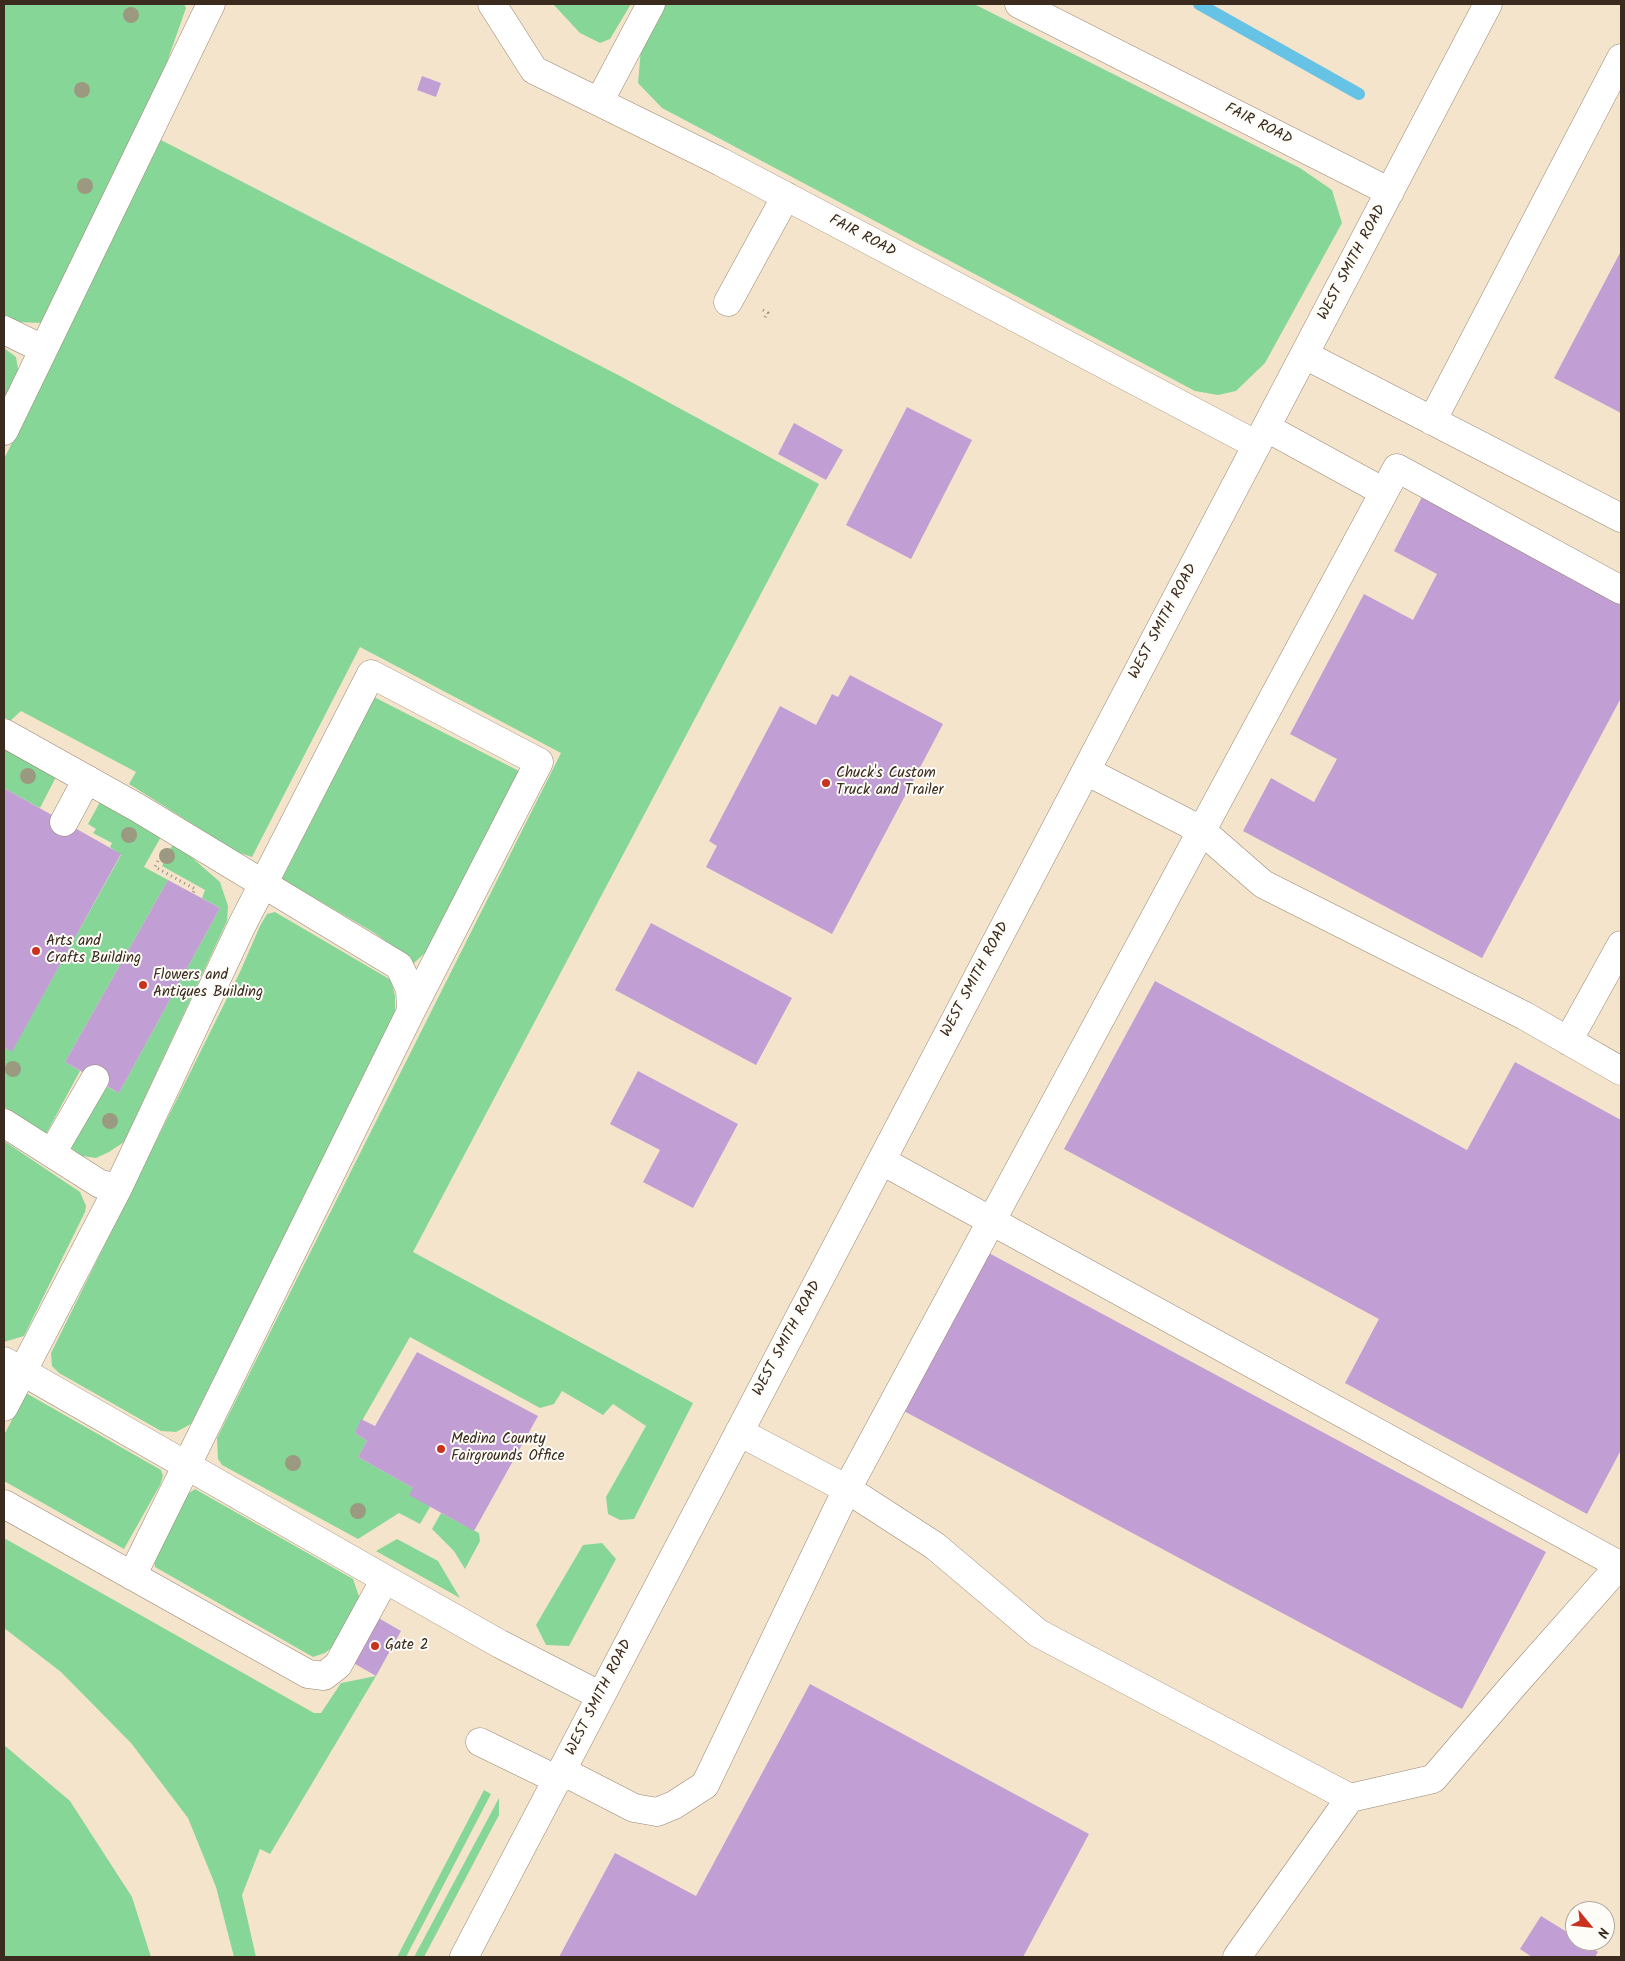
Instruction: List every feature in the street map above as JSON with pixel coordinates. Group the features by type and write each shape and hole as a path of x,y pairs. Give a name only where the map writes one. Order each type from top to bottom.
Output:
{"street":[{"path":"4,430 211,4"},
{"name":"FAIR ROAD","path":"492,4 534,70 721,162 1262,437 1384,492"},
{"path":"599,102 651,4"},
{"name":"FAIR ROAD","path":"1019,4 1390,192"},
{"name":"WEST SMITH ROAD","path":"464,1957 1488,4"},
{"path":"1432,421 1621,58"},
{"path":"728,302 786,196"},
{"path":"4,330 43,349"},
{"path":"1304,355 1621,518"},
{"path":"480,1742 634,1808 657,1812 674,1805 704,1785 847,1489 1397,468 1621,590"},
{"path":"4,1407 13,1366 118,1188 263,883 371,674 539,762 411,1011 132,1576"},
{"path":"4,733 87,779 399,966 410,990 411,1011"},
{"path":"1086,771 1201,830 1263,884 1525,1016 1621,1071"},
{"path":"64,822 87,779"},
{"path":"1568,1040 1621,945"},
{"path":"52,1153 95,1079"},
{"path":"4,1123 100,1184 118,1188"},
{"path":"739,1432 847,1489 935,1546 1038,1633 1350,1798 1434,1779 1512,1687 1620,1566 882,1161"},
{"path":"13,1366 500,1644 601,1696"},
{"path":"4,1504 308,1674 324,1676 338,1664 385,1579"},
{"path":"1237,1957 1350,1798"}],"green space":[{"path":"4,4 184,4 186,8 161,79 43,323 15,322 4,317"},
{"path":"553,4 631,4 610,39 600,43 580,33"},
{"path":"664,4 974,4 1300,168 1332,190 1342,223 1265,363 1236,391 1218,395 1195,391 662,108 638,83 641,48"},
{"path":"161,140 622,377 819,484 413,1252 693,1403 634,1519 620,1520 608,1514 606,1497 646,1426 613,1404 603,1415 562,1391 554,1404 540,1408 410,1337 355,1433 367,1441 358,1457 413,1488 430,1507 420,1524 399,1513 358,1539 222,1465 218,1459 217,1438 561,753 360,647 252,857 237,852 129,784 136,772 21,711 10,721 4,717 4,459"},
{"path":"4,348 16,357 19,375 4,405"},
{"path":"374,697 519,771 426,952 413,964 399,950 373,932 282,879"},
{"path":"4,747 57,775 40,808 4,788"},
{"path":"101,800 162,835 144,867 168,880 65,1062 80,1071 46,1134 4,1107 4,1047 12,1051 121,855 110,847 112,843 93,833 96,829 88,824"},
{"path":"174,842 220,882 228,906 227,921 124,1142 96,1158 82,1156 71,1148 104,1085 119,1093 220,908 202,898 205,890 162,866"},
{"path":"275,912 391,980 395,996 395,1011 389,1028 191,1424 176,1432 161,1431 59,1373 52,1366 51,1353 240,972 260,926 267,914"},
{"path":"4,1141 80,1192 86,1206 85,1212 24,1336 4,1342"},
{"path":"26,1393 161,1470 163,1476 160,1485 124,1549 4,1481 4,1435"},
{"path":"195,1489 353,1579 362,1605 336,1644 325,1653 313,1657 155,1567 154,1559 185,1496"},
{"path":"441,1513 479,1533 480,1541 465,1569 454,1551 432,1529"},
{"path":"4,1538 314,1713 321,1713 341,1683 376,1676 270,1854 260,1849 242,1895 256,1957 234,1957 216,1887 188,1818 131,1743 61,1672 4,1628"},
{"path":"397,1539 438,1561 460,1598 376,1551"},
{"path":"602,1543 616,1559 569,1646 546,1645 536,1625 583,1545"},
{"path":"4,1745 70,1801 132,1897 151,1957 4,1957"},
{"path":"484,1790 491,1794 406,1957 397,1957"},
{"path":"499,1798 499,1815 424,1957 414,1957"}],"building":[{"path":"422,76 441,83 436,97 417,90"},
{"path":"1621,251 1621,413 1554,378"},
{"path":"907,407 972,440 911,559 846,525"},
{"path":"794,423 843,450 826,480 778,454"},
{"path":"1422,497 1621,603 1621,698 1482,958 1243,831 1271,778 1314,802 1337,759 1290,734 1364,594 1413,620 1437,574 1394,551"},
{"name":"Chuck's Custom Truck and Trailer","path":"850,675 943,724 832,934 706,867 717,846 709,841 780,706 816,725 832,694 838,697"},
{"name":"Arts and Crafts Building","path":"4,788 121,854 12,1052 4,1047"},
{"name":"Flowers and Antiques Building","path":"168,880 220,908 119,1093 65,1062"},
{"path":"651,923 792,998 756,1065 615,990"},
{"path":"1155,981 1467,1150 1515,1062 1621,1120 1621,1450 1587,1514 1345,1383 1379,1319 1064,1149"},
{"path":"638,1071 738,1124 693,1208 643,1182 660,1150 610,1124"},
{"path":"987,1252 1546,1552 1462,1709 902,1410"},
{"name":"Medina County Fairgrounds Office","path":"417,1352 538,1416 474,1531 409,1495 413,1488 358,1457 367,1441 355,1433 361,1419 375,1426"},
{"name":"Gate 2","path":"375,1616 401,1631 376,1676 350,1661"},
{"path":"810,1684 1089,1834 1023,1957 559,1957 615,1853 696,1896"},
{"path":"1541,1916 1565,1931 1565,1951 1598,1952 1595,1957 1532,1957 1520,1949"}],"waterway":[{"path":"1199,4 1359,94"}],"place":[{"name":"Chuck's Custom Truck and Trailer","path":"826,783"},
{"name":"Arts and Crafts Building","path":"36,951"},
{"name":"Flowers and Antiques Building","path":"143,985"},
{"name":"Medina County Fairgrounds Office","path":"441,1449"},
{"name":"Gate 2","path":"375,1646"}]}
